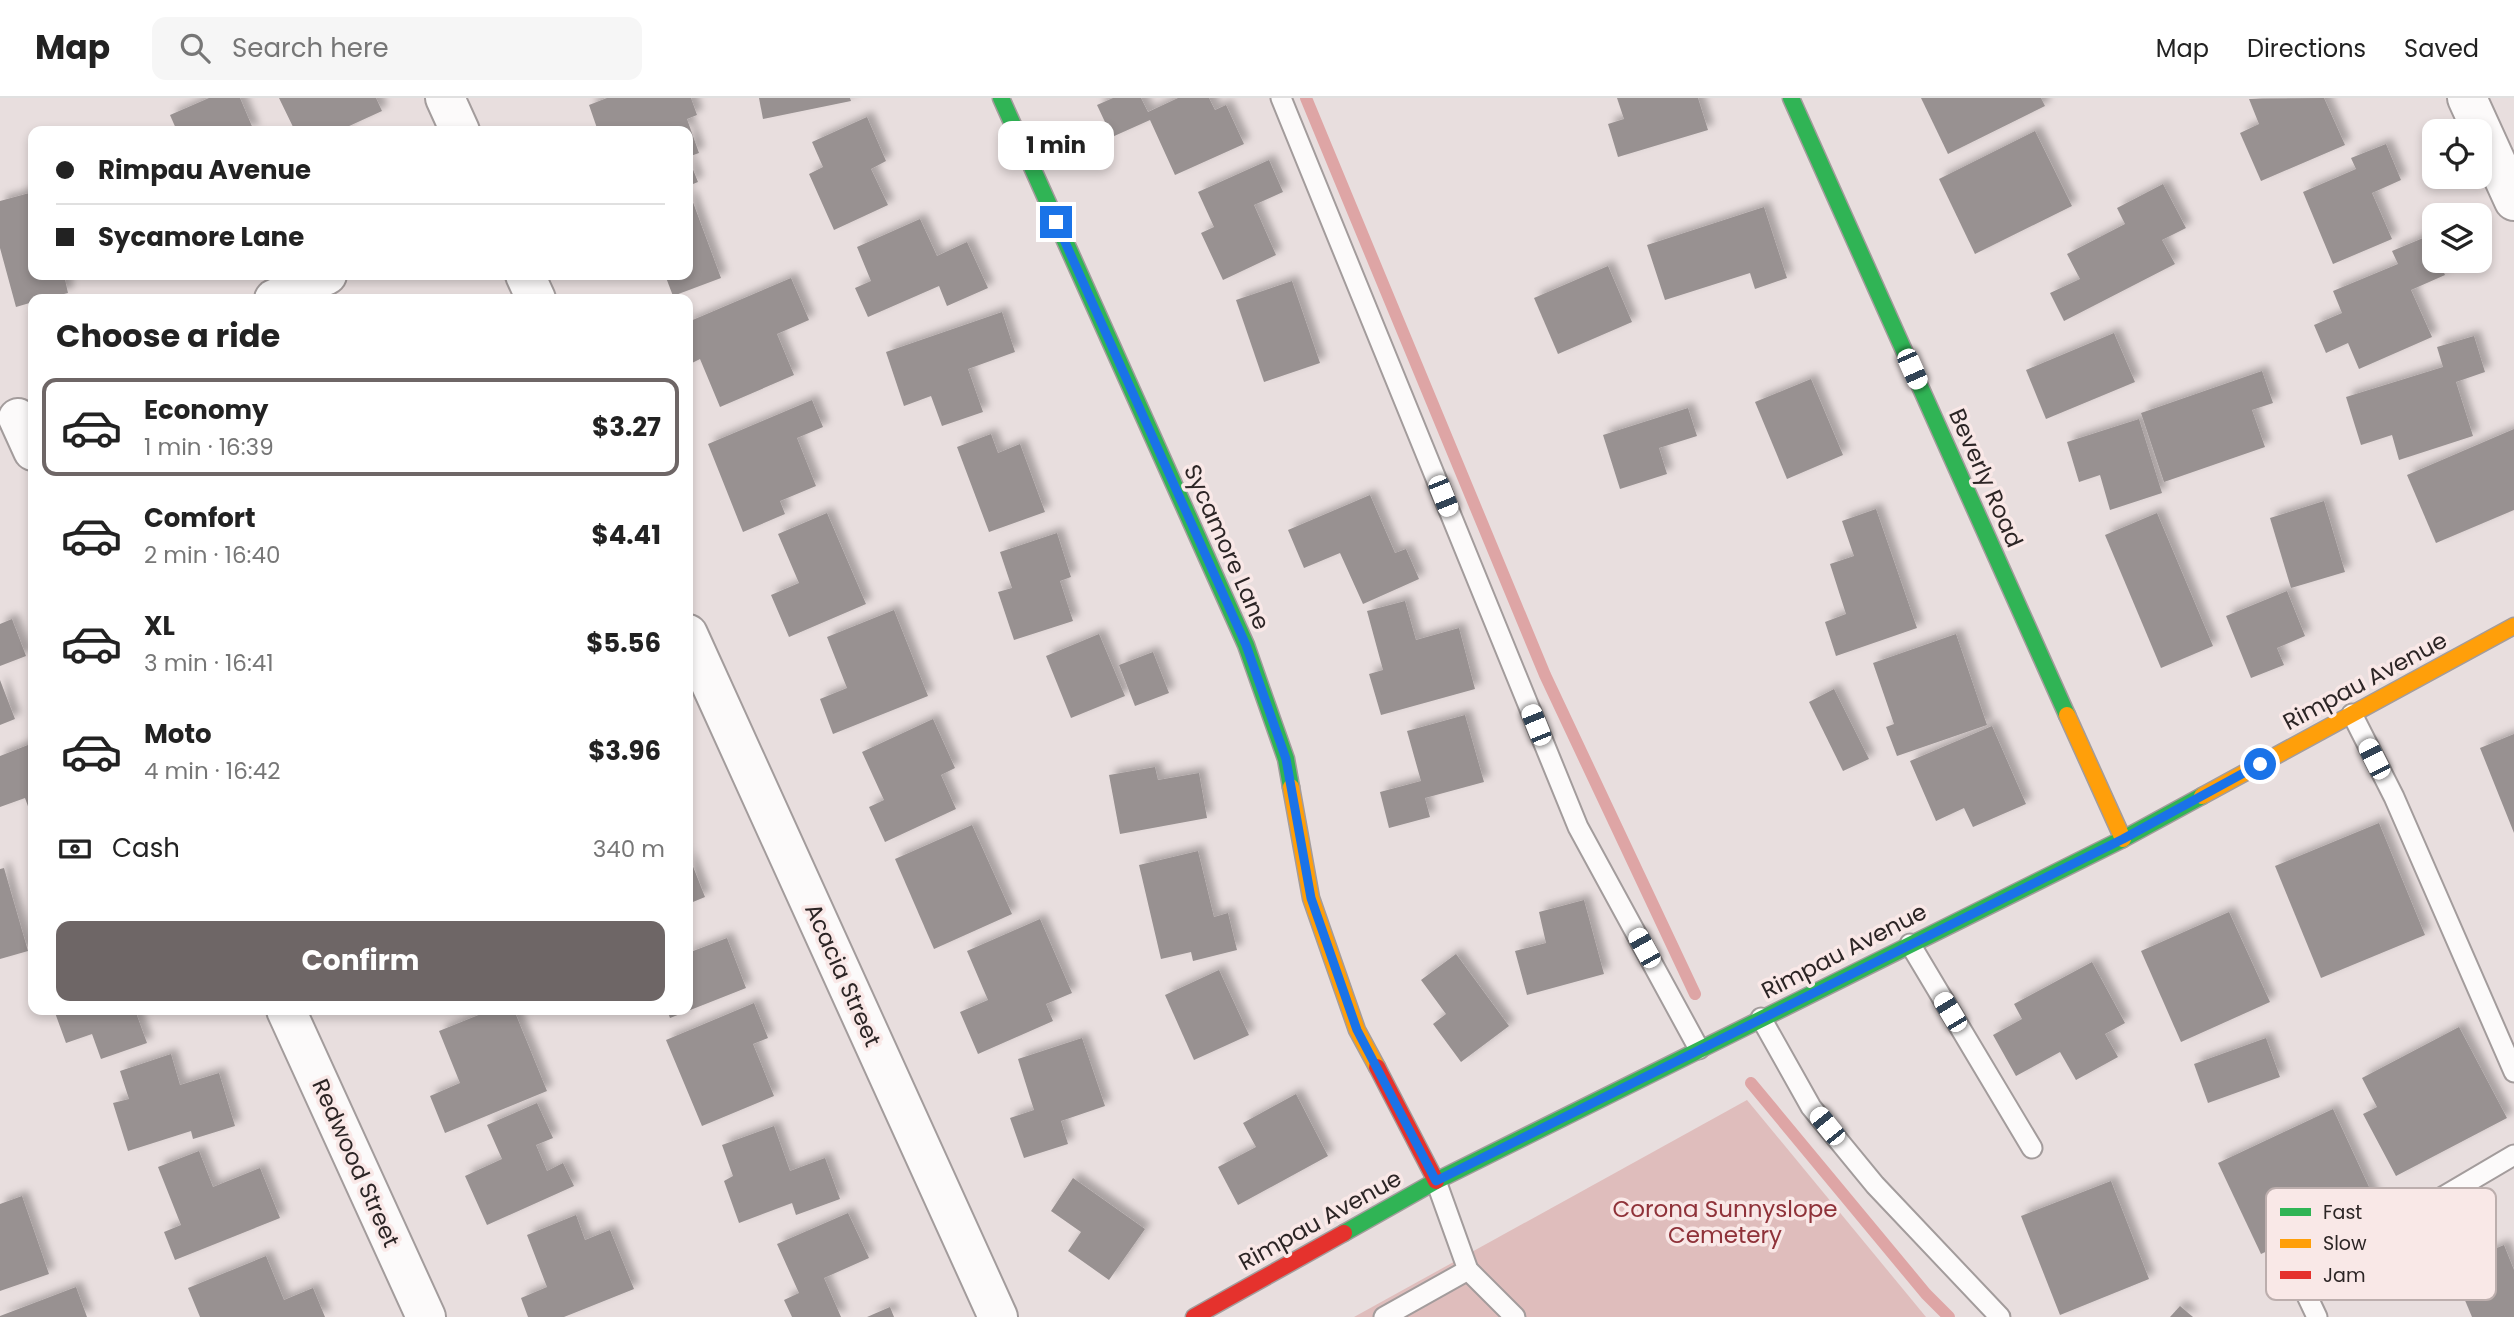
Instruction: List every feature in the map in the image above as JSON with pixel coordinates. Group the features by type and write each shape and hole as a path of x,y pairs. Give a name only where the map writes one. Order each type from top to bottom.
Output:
{"street":[{"path":"445,98 458,126"},
{"name":"Sycamore Lane","path":"1001,98 1246,645 1286,759 1311,898 1352,1016 1436,1181"},
{"name":"Beverly Road","path":"1791,98 2123,839"},
{"path":"2467,98 2514,201"},
{"path":"285,294 316,280"},
{"name":"Rimpau Avenue","path":"1194,1317 1436,1181 2123,839 2514,626"},
{"name":"Acacia Street","path":"693,645 998,1317"},
{"name":"Redwood Street","path":"288,1015 426,1317"}],"lane":[{"path":"1281,98 1578,827 1699,1049"},
{"path":"2351,715 2393,797 2514,1072"},
{"path":"1910,944 2032,1148"},
{"path":"1761,1018 1811,1107 1875,1185 2000,1317"},
{"path":"2458,1188 2514,1155"},
{"path":"1436,1181 1468,1270 1515,1317"},
{"path":"1384,1317 1468,1270"},
{"path":"2309,1300 2317,1317"}],"green space":[{"name":"Corona Sunnyslope Cemetery","path":"1747,1100 1926,1317 1354,1317"}],"building":[{"path":"209,98 240,98 252,126 175,126 170,115"},
{"path":"279,98 376,98 382,111 349,126 293,126"},
{"path":"607,98 691,98 697,115 687,119 689,126 596,126 589,105"},
{"path":"759,98 850,98 851,101 763,119"},
{"path":"1113,98 1141,98 1148,112 1178,98 1209,98 1215,110 1226,105 1244,144 1175,175 1150,120 1112,137 1097,105"},
{"path":"1617,98 1698,98 1708,130 1618,157 1608,124 1624,119"},
{"path":"1921,98 2041,98 2045,106 1948,154"},
{"path":"2324,98 2345,145 2261,181 2240,133 2259,124 2249,99"},
{"path":"867,117 886,161 871,169 888,205 834,230 809,174 823,167 812,142"},
{"path":"2035,131 2072,206 1975,254 1939,179"},
{"path":"693,136 699,153 693,155"},
{"path":"2386,144 2401,180 2372,193 2392,239 2333,264 2303,192 2356,169 2351,158"},
{"path":"1269,160 1283,192 1254,205 1276,255 1223,280 1201,233 1214,227 1198,192"},
{"path":"693,170 698,182 693,184"},
{"path":"2163,184 2186,228 2162,240 2175,264 2064,321 2050,293 2080,279 2067,254 2125,224 2117,208"},
{"path":"28,193 28,280 65,280 68,293 28,294 28,303 16,307 0,248 0,201"},
{"path":"693,202 721,278 672,294 667,280 693,280"},
{"path":"1764,207 1787,278 1755,289 1750,273 1665,300 1647,245"},
{"path":"920,219 937,256 967,242 988,288 947,306 939,286 868,317 855,288 871,281 857,247"},
{"path":"2422,238 2422,273 2444,273 2445,275 2411,290 2432,337 2359,369 2348,343 2326,353 2314,325 2342,313 2333,291 2398,264 2392,251"},
{"path":"1608,266 1632,322 1558,354 1534,298"},
{"path":"791,278 809,320 777,334 794,375 720,407 700,359 693,362 693,320"},
{"path":"1292,281 1320,363 1264,382 1236,300"},
{"path":"1002,312 1015,352 968,369 983,412 942,426 931,396 904,406 886,352"},
{"path":"2114,333 2135,382 2046,419 2026,370"},
{"path":"2474,336 2485,372 2456,382 2473,436 2399,460 2392,435 2361,445 2346,397 2443,367 2437,347"},
{"path":"2262,371 2273,403 2252,410 2265,447 2164,482 2141,413"},
{"path":"1811,379 1843,455 1787,479 1755,402"},
{"path":"812,400 823,427 797,438 816,486 780,501 785,514 743,532 708,444"},
{"path":"1688,408 1697,436 1659,448 1667,474 1620,489 1603,435"},
{"path":"2139,419 2162,493 2110,510 2100,475 2079,482 2067,442"},
{"path":"2514,429 2514,510 2436,543 2407,475"},
{"path":"991,434 998,453 1020,444 1045,512 989,532 957,447"},
{"path":"1370,495 1395,553 1406,549 1419,579 1363,604 1340,553 1304,568 1288,530"},
{"path":"2324,501 2345,572 2291,588 2270,518"},
{"path":"1876,509 1917,628 1836,656 1825,622 1846,614 1830,564 1854,556 1842,521"},
{"path":"827,513 866,604 789,637 771,595 799,583 778,534"},
{"path":"2157,513 2213,646 2161,668 2105,535"},
{"path":"1057,533 1071,577 1060,581 1073,621 1014,640 998,592 1012,588 1000,552"},
{"path":"2287,591 2305,636 2277,648 2284,665 2251,678 2226,616"},
{"path":"1405,601 1416,640 1459,628 1475,689 1381,715 1369,674 1383,670 1367,611"},
{"path":"894,610 928,696 833,734 820,699 847,688 827,637"},
{"path":"12,619 26,656 0,666 0,624"},
{"path":"1099,634 1125,696 1071,718 1046,656"},
{"path":"1956,634 1987,725 1897,756 1886,727 1894,724 1873,663"},
{"path":"1153,652 1169,693 1135,706 1119,665"},
{"path":"0,680 15,719 0,725"},
{"path":"1834,689 1869,759 1843,771 1809,702"},
{"path":"1465,715 1484,782 1425,798 1430,817 1389,828 1380,792 1421,781 1407,731"},
{"path":"933,719 955,768 941,775 956,809 885,842 869,807 884,800 862,752"},
{"path":"1992,726 2026,804 1973,827 1964,808 1936,821 1910,761"},
{"path":"2514,734 2514,833 2480,748"},
{"path":"28,745 28,806 25,798 0,807 0,756"},
{"path":"1155,767 1158,780 1199,773 1207,818 1120,834 1109,775"},
{"path":"2379,823 2425,935 2321,978 2275,866"},
{"path":"972,825 1012,914 934,949 895,859"},
{"path":"1198,851 1214,917 1228,913 1237,950 1193,961 1191,952 1161,959 1139,865"},
{"path":"693,867 705,897 693,902"},
{"path":"4,868 28,951 0,959 0,869"},
{"path":"1584,900 1604,974 1527,995 1515,951 1546,943 1539,912"},
{"path":"2229,912 2270,1002 2181,1042 2141,951"},
{"path":"1040,919 1072,993 1046,1004 1053,1021 978,1054 960,1012 988,1000 967,951"},
{"path":"727,938 746,988 693,1009 693,951"},
{"path":"1456,954 1509,1026 1461,1062 1433,1024 1446,1014 1421,980"},
{"path":"2092,962 2125,1023 2105,1034 2118,1057 2076,1080 2060,1052 2016,1076 1993,1035 2022,1019 2014,1004"},
{"path":"1219,970 1249,1035 1194,1060 1165,995"},
{"path":"754,1003 768,1038 753,1044 774,1096 702,1126 666,1040"},
{"path":"56,1015 137,1015 147,1043 101,1059 92,1034 66,1043"},
{"path":"479,1015 516,1015 547,1091 445,1133 430,1096 460,1083 439,1031"},
{"path":"2459,1027 2507,1118 2396,1176 2363,1114 2377,1107 2362,1078"},
{"path":"1082,1038 1105,1106 1061,1121 1068,1144 1024,1158 1010,1118 1034,1110 1018,1059"},
{"path":"2266,1038 2280,1077 2208,1103 2194,1064"},
{"path":"171,1054 180,1085 219,1073 235,1126 193,1139 191,1131 128,1151 113,1103 129,1099 120,1071"},
{"path":"1296,1094 1328,1156 1238,1205 1218,1167 1256,1147 1243,1123"},
{"path":"537,1103 553,1138 536,1145 547,1171 563,1163 574,1186 487,1225 465,1176 502,1159 487,1125"},
{"path":"2333,1109 2369,1188 2266,1188 2266,1252 2261,1254 2218,1163"},
{"path":"774,1126 790,1171 825,1158 840,1199 796,1215 792,1203 739,1223 724,1181 733,1176 722,1145"},
{"path":"199,1151 213,1187 260,1168 280,1218 175,1260 164,1232 181,1225 158,1167"},
{"path":"1073,1178 1145,1229 1109,1280 1068,1251 1081,1232 1051,1211"},
{"path":"2111,1181 2149,1279 2060,1315 2021,1216"},
{"path":"22,1196 49,1274 0,1291 0,1204"},
{"path":"848,1213 869,1258 824,1278 841,1317 792,1317 784,1300 799,1293 777,1244"},
{"path":"576,1215 585,1240 610,1230 634,1289 564,1317 528,1317 521,1298 547,1287 527,1235"},
{"path":"2504,1245 2514,1270 2514,1317 2472,1317 2465,1300 2496,1300 2496,1248"},
{"path":"266,1256 284,1300 313,1288 325,1317 200,1317 188,1288"},
{"path":"76,1287 87,1317 0,1317 0,1316"},
{"path":"2180,1306 2193,1317 2170,1317"},
{"path":"890,1307 894,1317 867,1317"}],"waterway":[{"path":"1306,98 1545,675 1695,994"},
{"path":"1751,1083 1926,1294 1949,1317"}],"traffic: fast":[{"path":"1001,98 1246,645 1286,759 1291,787"},
{"path":"1791,98 2067,715"},
{"path":"1344,1233 1436,1181 2123,839 2202,796"}],"traffic: slow":[{"path":"2202,796 2514,626"},
{"path":"2067,715 2123,839"},
{"path":"1291,787 1311,898 1357,1030 1377,1067"}],"traffic: jam":[{"path":"1377,1067 1436,1181"},
{"path":"1194,1317 1344,1233"}],"route":[{"path":"1056,222 1246,645 1286,759 1311,898 1357,1030 1436,1181 2123,839 2260,764"}]}
